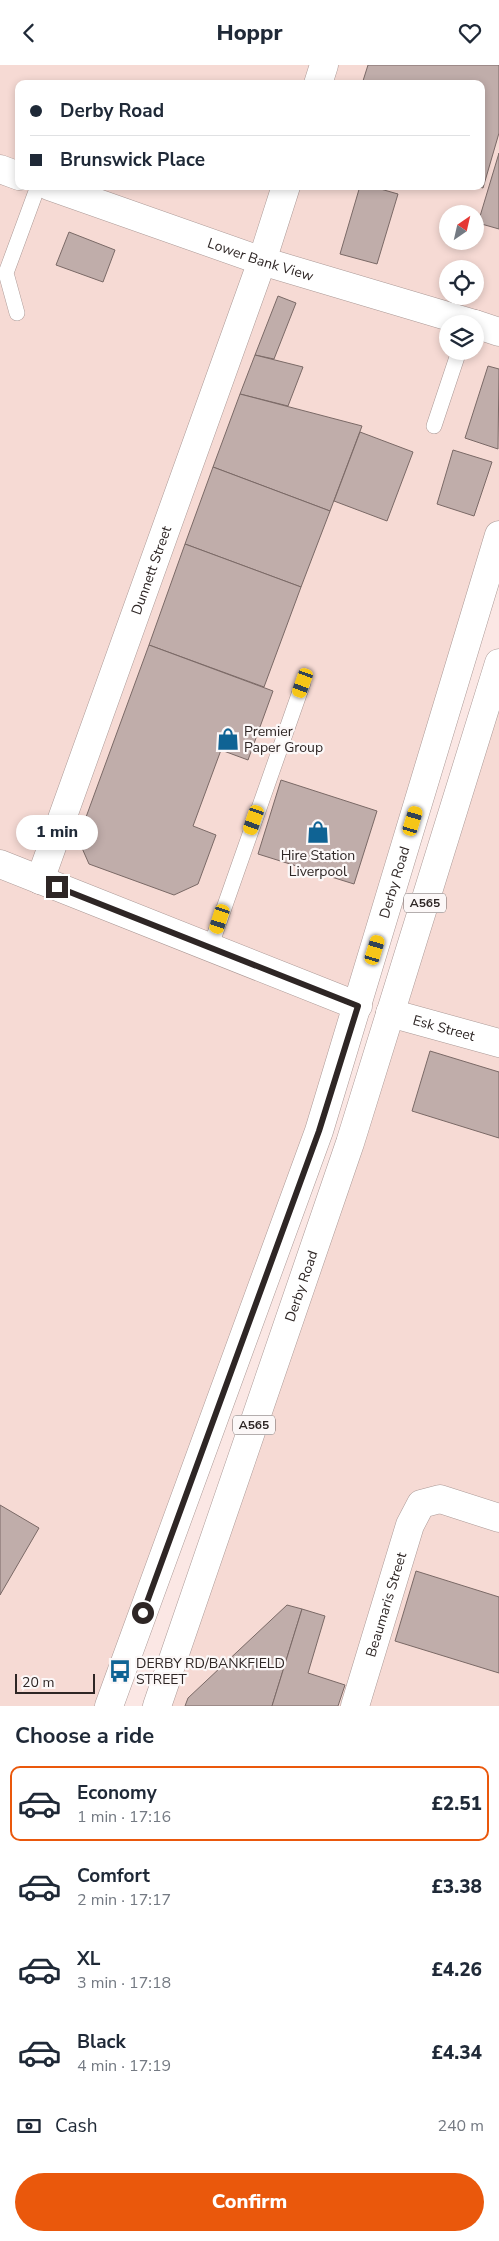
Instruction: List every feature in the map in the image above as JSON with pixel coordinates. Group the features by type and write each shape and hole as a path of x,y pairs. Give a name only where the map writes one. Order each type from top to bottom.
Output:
{"main road":[{"path":"319,80 324,65"},
{"path":"0,169 15,175"},
{"name":"Lower Bank View","path":"60,190 262,261 444,315"},
{"name":"Dunnett Street","path":"40,880 262,261 285,190"},
{"name":"Lower Bank View","path":"484,327 499,331"},
{"name":"Derby Road","path":"109,1706 319,1131 499,535"},
{"name":"Derby Road","path":"157,1706 350,1143 390,1013 492,705 499,663"},
{"path":"0,864 358,1006"},
{"name":"Esk Street","path":"390,1013 499,1043"},
{"name":"Beaumaris Street","path":"355,1706 410,1525 420,1504 440,1499 499,1517"}],"lane":[{"path":"17,313 6,273 37,190"},
{"path":"434,426 456,360"},
{"path":"210,948 303,683"}],"shaded area":[{"path":"0,65 499,65 499,535 358,1006 109,1706 0,1706"},
{"path":"499,663 499,1706 157,1706"}],"building":[{"path":"368,65 499,65 499,133 485,181 485,80 363,80"},
{"path":"499,153 499,229 484,225 483,205"},
{"path":"359,190 384,190 398,194 377,264 340,254"},
{"path":"69,232 115,250 103,282 56,265"},
{"path":"278,296 296,303 274,359 255,355"},
{"path":"255,355 303,367 288,406 240,394"},
{"path":"488,366 499,369 498,449 465,438"},
{"path":"240,394 362,426 330,511 213,467"},
{"path":"360,432 413,452 387,521 334,501"},
{"path":"453,450 492,462 474,516 437,504"},
{"path":"213,467 330,511 301,587 185,544"},
{"path":"185,544 301,587 264,687 149,645"},
{"path":"149,645 273,691 248,760 221,750 193,826 216,835 198,884 174,895 89,864 78,839"},
{"name":"Hire Station Liverpool","path":"281,780 377,811 354,884 258,854"},
{"path":"430,1051 499,1072 499,1138 412,1111"},
{"path":"0,1505 39,1528 0,1595"},
{"path":"416,1571 499,1597 499,1673 395,1641"},
{"path":"287,1605 302,1609 272,1706 185,1706 188,1698"},
{"path":"302,1609 325,1616 308,1673 345,1685 338,1706 272,1706"}],"place":[{"name":"Premier Paper Group","path":"228,739"},
{"name":"Hire Station Liverpool","path":"318,832"},
{"name":"DERBY RD/BANKFIELD STREET","path":"120,1671"}],"route":[{"path":"57,887 358,1006 319,1131 143,1613"}]}
